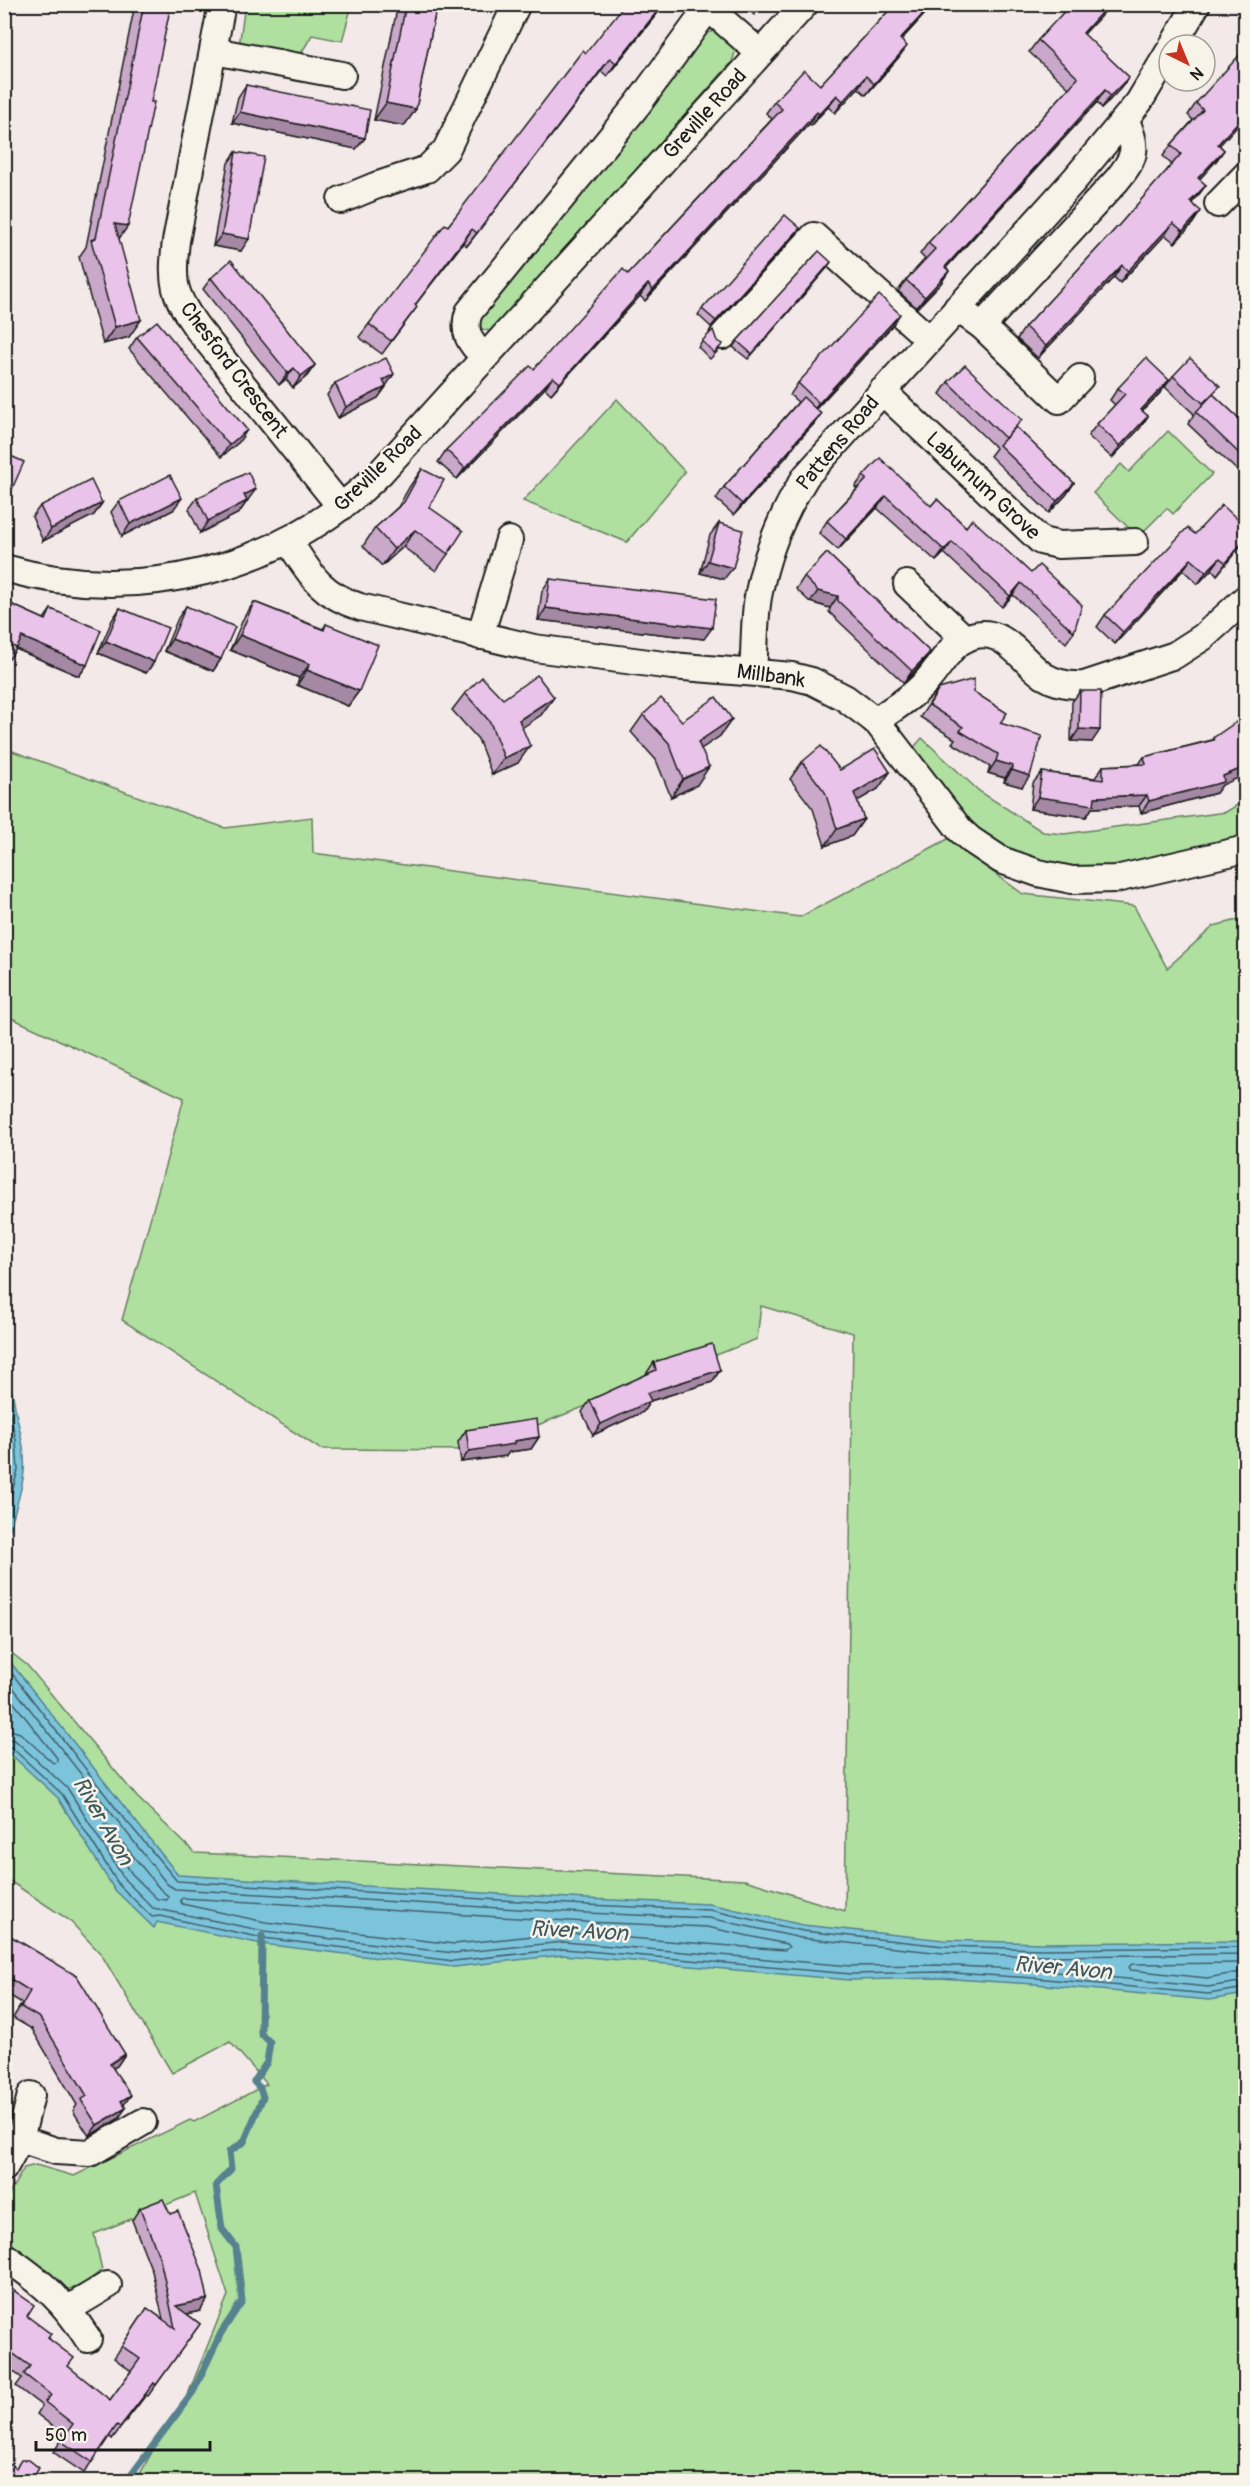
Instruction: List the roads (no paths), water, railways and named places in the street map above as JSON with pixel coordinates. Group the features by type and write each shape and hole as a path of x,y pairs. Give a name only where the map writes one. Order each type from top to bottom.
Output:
{"street":[{"name":"Chesford Crescent","path":"222,4 176,241 172,273 174,287 198,329 341,507"},
{"path":"341,200 427,169 446,150 517,4"},
{"name":"Greville Road","path":"4,568 78,582 141,583 208,570 247,558 316,525 373,480 805,4"},
{"path":"1180,33 1197,4"},
{"path":"484,357 475,348 466,330 469,312 638,104 706,6 760,53"},
{"path":"214,51 342,75"},
{"name":"Pattens Road","path":"753,672 758,598 768,554 781,519 811,470 1126,120 1157,71"},
{"path":"982,326 1124,171 1135,150 1126,120"},
{"path":"1218,204 1245,175"},
{"path":"723,336 814,236 929,339"},
{"path":"957,308 982,326 1059,400 1080,378"},
{"name":"Laburnum Grove","path":"882,391 1041,541 1059,545 1135,542"},
{"name":"Millbank","path":"288,540 314,581 340,599 360,607 534,648 588,657 792,676 812,681 845,698 875,721 960,830 983,849 1020,868 1072,880 1102,880 1245,849"},
{"path":"480,636 509,540"},
{"path":"907,584 965,639"},
{"path":"875,721 921,688 952,650 965,639 977,636 999,637 1012,646 1042,675 1072,686 1084,685 1175,656 1203,637 1245,598"},
{"path":"4,2168 20,2139 31,2095"},
{"path":"20,2139 56,2151 90,2153 142,2122"},
{"path":"4,2256 55,2294 68,2309 88,2340"},
{"path":"68,2309 108,2285"}],"water":[{"path":"5,1379 14,1399 24,1465 5,1552"},
{"name":"River Avon","path":"4,1654 178,1875 710,1904 803,1925 944,1940 1041,1943 1245,1941 1245,1994 1209,2000 938,1978 850,1980 563,1955 454,1967 262,1944 157,1922 154,1928 114,1889 58,1798 5,1749"}],"waterway":[{"path":"126,2482 193,2392 221,2333 242,2301 236,2247 222,2229 216,2185 231,2169 229,2152 244,2142 263,2097 260,2088 254,2082 267,2062 270,2042 261,2034 262,1936"}]}
